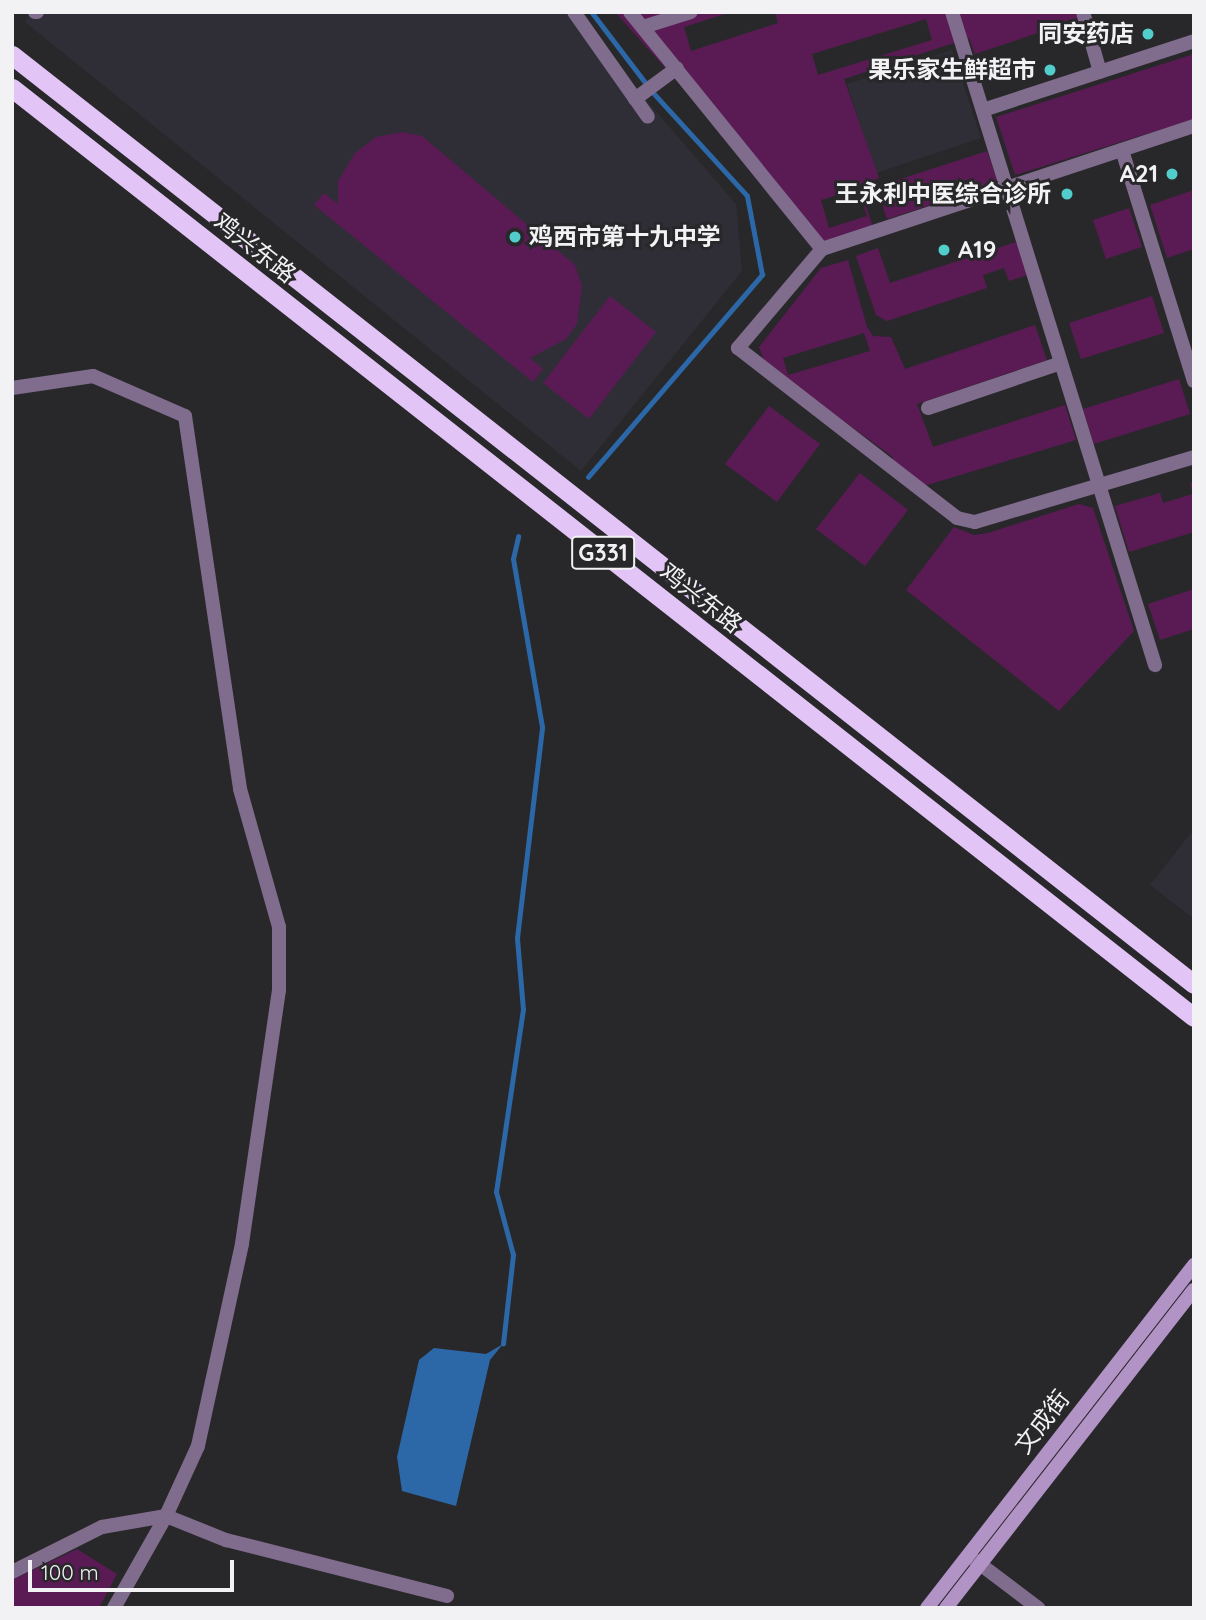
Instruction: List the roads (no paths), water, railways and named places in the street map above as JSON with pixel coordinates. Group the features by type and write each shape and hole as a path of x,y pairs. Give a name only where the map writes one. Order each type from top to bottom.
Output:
{"highway":[{"name":"鸡兴东路","path":"12,55 1194,984"},
{"name":"鸡兴东路","path":"12,88 1194,1017"}],"main road":[{"name":"文成街","path":"927,1608 1194,1265"},
{"name":"文成街","path":"946,1608 1194,1290"}],"street":[{"path":"574,12 648,117"},
{"path":"630,12 822,249"},
{"path":"643,27 691,12"},
{"path":"952,12 1155,665"},
{"path":"1083,12 1100,72"},
{"path":"983,110 1194,41"},
{"path":"635,99 677,68"},
{"path":"1194,126 822,249 738,348 957,518 975,522 1194,457"},
{"path":"1122,150 1194,381"},
{"path":"928,408 1061,363"},
{"path":"12,388 93,376 185,416 240,789 279,928 279,990 242,1244 198,1446 166,1516 114,1608"},
{"path":"12,1572 102,1527 166,1516 226,1540 447,1596"},
{"path":"968,1555 1038,1608"}],"water":[{"path":"503,1344 490,1360 456,1506 402,1491 397,1457 419,1360 434,1348 486,1354"}],"waterway":[{"path":"588,477 762,275 747,196 652,92 591,12"},
{"path":"503,1344 513,1255 496,1192 523,1010 517,938 542,727 513,559 518,537"}],"place":[{"name":"同安药店","path":"1148,34"},
{"name":"果乐家生鲜超市","path":"1050,70"},
{"name":"A21","path":"1172,174"},
{"name":"王永利中医综合诊所","path":"1067,194"},
{"name":"鸡西市第十九中学","path":"515,237"},
{"name":"A19","path":"944,250"}]}
